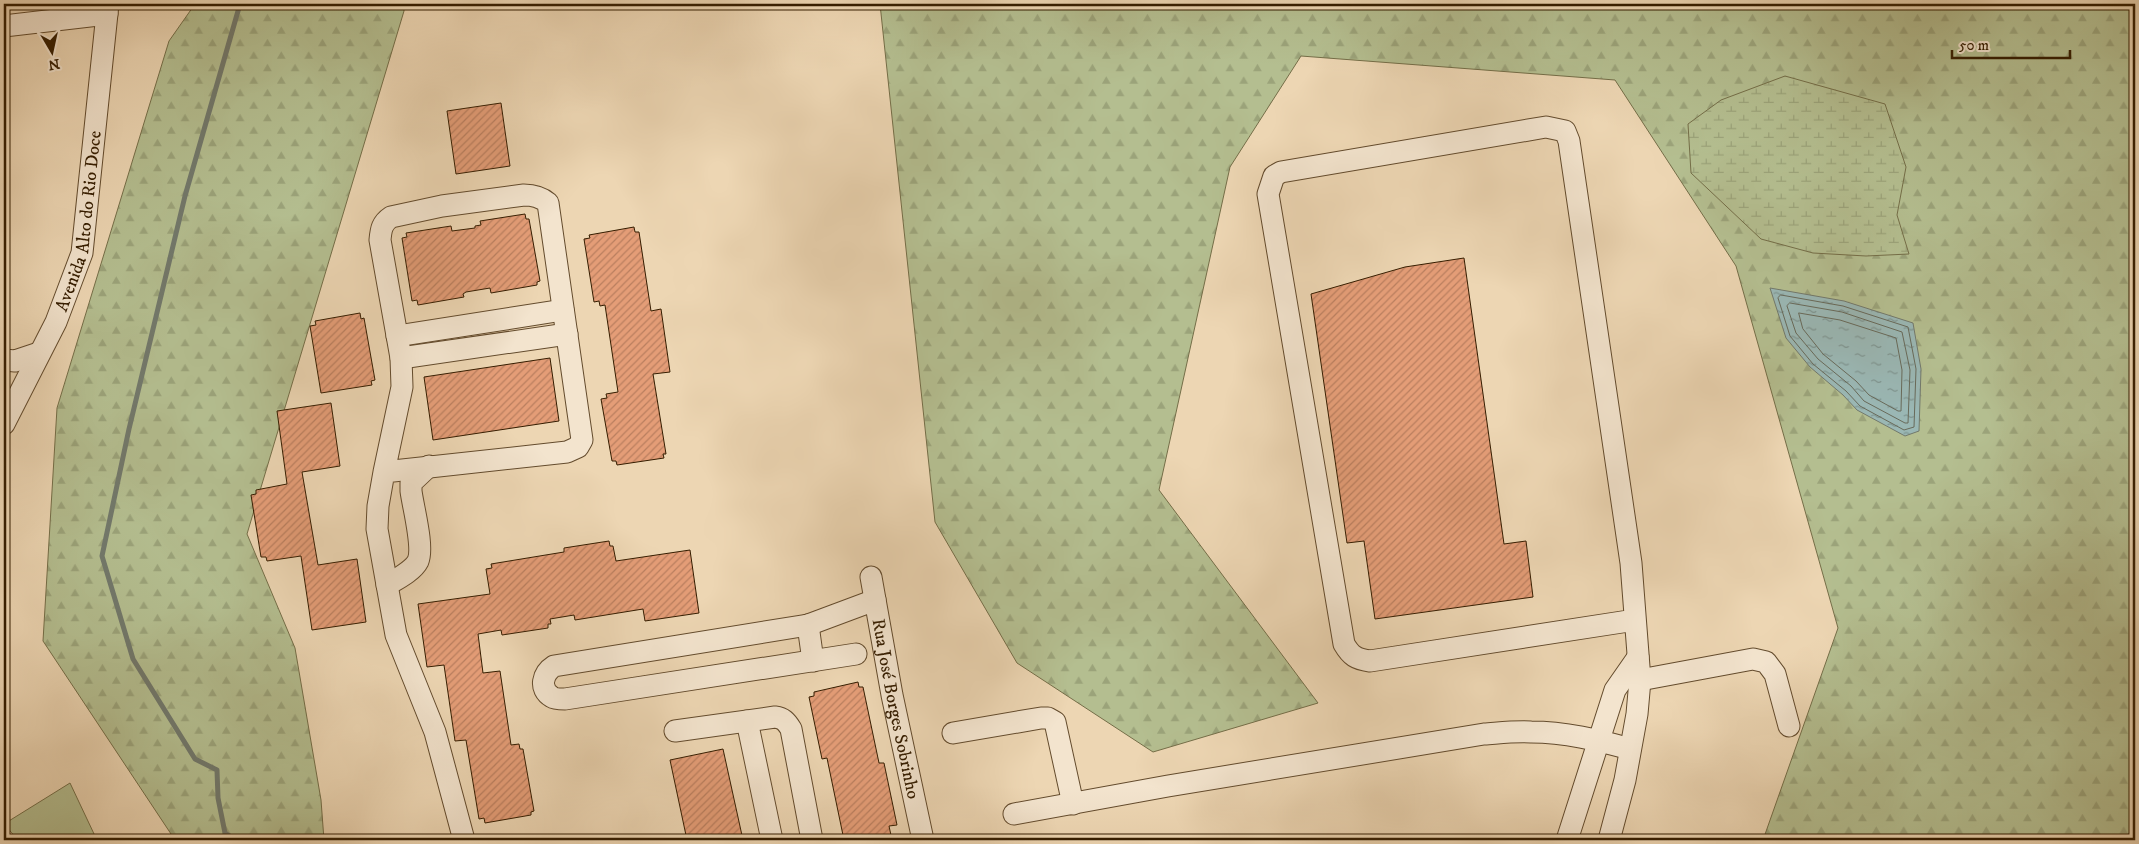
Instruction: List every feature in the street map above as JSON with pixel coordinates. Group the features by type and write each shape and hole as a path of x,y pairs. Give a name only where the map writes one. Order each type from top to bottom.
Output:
{"street":[{"path":"4,26 108,9"},
{"name":"Avenida Alto do Rio Doce","path":"4,424 39,352 56,322 82,253 108,9"},
{"path":"1609,840 1625,780 1637,714 1640,680 1635,620 1629,554 1570,141 1565,131 1546,127 1281,172 1274,176 1268,194 1344,644 1350,655 1358,659 1370,660 1635,620"},
{"path":"384,472 567,452 578,447 582,440 548,204 543,199 534,195 524,196 442,206 391,217 382,228 380,240 401,358 402,387 384,472 378,506 377,530 396,635 435,732 464,840"},
{"path":"397,336 563,310"},
{"path":"401,358 567,334"},
{"path":"4,360 15,361 39,352"},
{"path":"387,585 418,562 420,551 410,491 411,483 429,466"},
{"name":"Rua José Borges Sobrinho","path":"871,577 923,840"},
{"path":"856,654 565,699 553,698 546,691 543,682 546,671 554,666 808,625 875,600"},
{"path":"808,625 812,661"},
{"path":"1567,840 1615,690 1638,657"},
{"path":"1640,680 1753,659 1766,662 1775,674 1789,726"},
{"path":"675,731 747,721 781,718 786,721 791,729 812,840"},
{"path":"953,733 1041,718 1048,718 1055,722 1073,804"},
{"path":"747,721 772,840"},
{"path":"1014,814 1408,745 1484,734 1530,732 1566,734 1630,749"}],"green space":[{"path":"195,4 404,4 404,11 247,534 295,648 321,800 324,840 175,840 43,641 57,408 169,41"},
{"path":"880,4 2135,4 2135,840 1763,840 1838,628 1736,266 1615,80 1301,56 1230,167 1159,490 1318,703 1153,752 1017,663 935,522"},
{"path":"1785,76 1885,104 1906,167 1897,215 1909,254 1866,256 1813,253 1761,239 1691,173 1688,124 1721,100"},
{"path":"70,783 95,836 92,840 18,840 4,824"}],"water":[{"path":"1770,288 1844,301 1913,323 1921,369 1919,431 1905,436 1857,410 1843,395 1810,367 1786,338"}],"building":[{"path":"501,103 510,166 456,174 447,111"},
{"path":"525,214 526,219 529,219 540,281 537,282 537,285 491,293 490,288 466,292 463,294 464,297 418,305 417,300 412,301 402,238 407,237 406,233 451,226 452,231 475,228 475,226 481,225 480,221"},
{"path":"634,227 635,232 639,232 651,311 661,309 670,372 653,374 666,454 663,454 664,458 617,465 616,461 612,461 601,399 607,398 606,394 618,392 605,305 600,306 599,301 594,302 584,239 590,238 589,235"},
{"path":"1464,258 1504,544 1526,541 1533,597 1375,619 1364,541 1347,543 1311,294 1405,267"},
{"path":"360,313 361,319 364,318 375,380 371,381 372,385 321,393 310,326 316,325 315,321"},
{"path":"550,358 559,421 433,440 424,377"},
{"path":"331,403 340,466 302,472 318,565 357,559 366,622 312,630 301,556 267,561 266,557 261,557 251,495 256,494 256,490 287,484 277,411"},
{"path":"609,541 610,546 613,546 616,561 690,550 699,613 645,621 643,609 575,620 574,615 550,619 551,624 548,624 548,628 502,635 501,630 478,634 483,673 500,671 511,745 519,744 520,749 523,749 534,811 531,812 531,815 485,823 484,818 479,819 466,740 455,741 444,665 427,667 418,604 490,594 486,569 492,568 491,564 564,552 564,548"},
{"path":"858,682 859,687 863,687 879,763 884,763 897,825 889,826 892,840 844,840 827,758 822,759 809,697 814,696 814,692"},
{"path":"723,749 743,840 687,840 670,760"}],"waterway":[{"path":"236,840 225,833 218,798 217,770 195,759 133,659 102,556 129,429 185,196 240,4"},
{"path":"2125,840 2135,830"}]}
